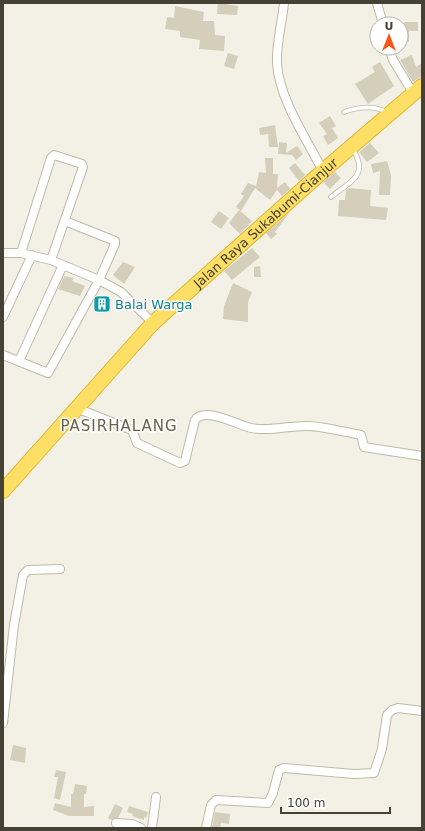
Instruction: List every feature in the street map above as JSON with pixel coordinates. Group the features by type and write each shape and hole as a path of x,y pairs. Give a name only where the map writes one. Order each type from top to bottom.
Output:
{"highway":[{"name":"Jalan Raya Sukabumi-Cianjur","path":"3,491 76,408 148,318 419,89"}],"street":[{"path":"284,3 277,53 280,77 289,104 323,170"},
{"path":"377,3 381,16"},
{"path":"392,56 393,60 419,89"},
{"path":"21,254 51,158 54,155 83,165 51,260"},
{"path":"3,355 48,373 99,280 115,241 64,221"},
{"path":"3,253 32,255 51,260 99,280 125,295 148,318"},
{"path":"3,317 32,255"},
{"path":"19,361 63,265"},
{"path":"76,408 132,430 137,443 180,463 185,461 195,420 202,414 223,418 260,429 308,426 361,435 364,447 422,456"},
{"path":"3,723 14,625 23,575 28,570 60,570"},
{"path":"206,828 211,805 216,800 268,802 273,793 279,770 284,768 354,774 374,772 382,749 387,715 392,710 398,708 422,711"},
{"path":"152,828 156,797"},
{"path":"116,823 132,824 141,828"}],"lane":[{"path":"344,112 355,108 366,108 383,110 390,114"},
{"path":"331,197 356,177 360,171 360,161 352,147"}],"building":[{"path":"218,3 238,6 237,15 217,14"},
{"path":"175,6 204,12 203,21 214,21 215,35 225,36 224,51 199,49 200,40 180,37 180,31 165,29 167,17 174,18"},
{"path":"409,22 418,22 418,31 409,31"},
{"path":"228,53 238,56 234,69 224,66"},
{"path":"412,55 416,67 422,63 422,76 413,82 400,60"},
{"path":"380,62 394,86 368,104 355,84 375,72 372,67"},
{"path":"330,116 336,126 332,128 338,138 328,145 323,136 327,134 319,123"},
{"path":"275,125 278,147 269,147 268,134 260,135 259,128"},
{"path":"279,142 287,143 286,153 297,146 303,154 296,160 292,155 278,154"},
{"path":"370,143 379,153 367,162 359,152"},
{"path":"265,158 273,158 273,174 278,174 277,188 285,182 290,189 282,196 277,190 270,200 255,188 241,211 236,207 244,196 241,194 248,183 256,186 259,172 266,173"},
{"path":"387,161 391,175 390,195 379,195 380,171 373,173 371,164"},
{"path":"295,163 305,175 299,181 289,168"},
{"path":"335,172 341,178 330,189 323,182"},
{"path":"349,188 371,190 370,206 388,208 386,220 338,216 339,200 345,200 346,190"},
{"path":"239,210 252,221 240,234 229,223"},
{"path":"219,211 229,218 221,229 211,222"},
{"path":"290,212 275,232 277,234 271,239 266,233"},
{"path":"252,248 260,257 232,280 224,271"},
{"path":"123,262 135,267 124,284 113,275"},
{"path":"260,266 261,277 254,277 254,267"},
{"path":"64,276 74,278 72,281 85,286 80,296 58,289"},
{"path":"233,283 252,292 248,302 248,322 223,319 224,306"},
{"name":"Balai Warga","path":"100,296 111,304 105,313 93,305"},
{"path":"13,745 26,748 25,763 10,760"},
{"path":"56,770 66,772 60,800 54,798 58,777 54,777"},
{"path":"75,784 87,786 86,794 84,794 84,807 94,806 94,816 69,816 53,810 55,803 71,807 71,794 73,794"},
{"path":"115,804 123,808 118,818 111,820 108,818"},
{"path":"129,806 148,812 146,818 144,817 144,820 132,816 133,814 127,812"},
{"path":"215,812 230,814 229,824 221,823 220,828 212,828"}],"place":[{"name":"Balai Warga","path":"102,304"}],"district":[{"name":"PASIRHALANG","path":"119,426"}]}
